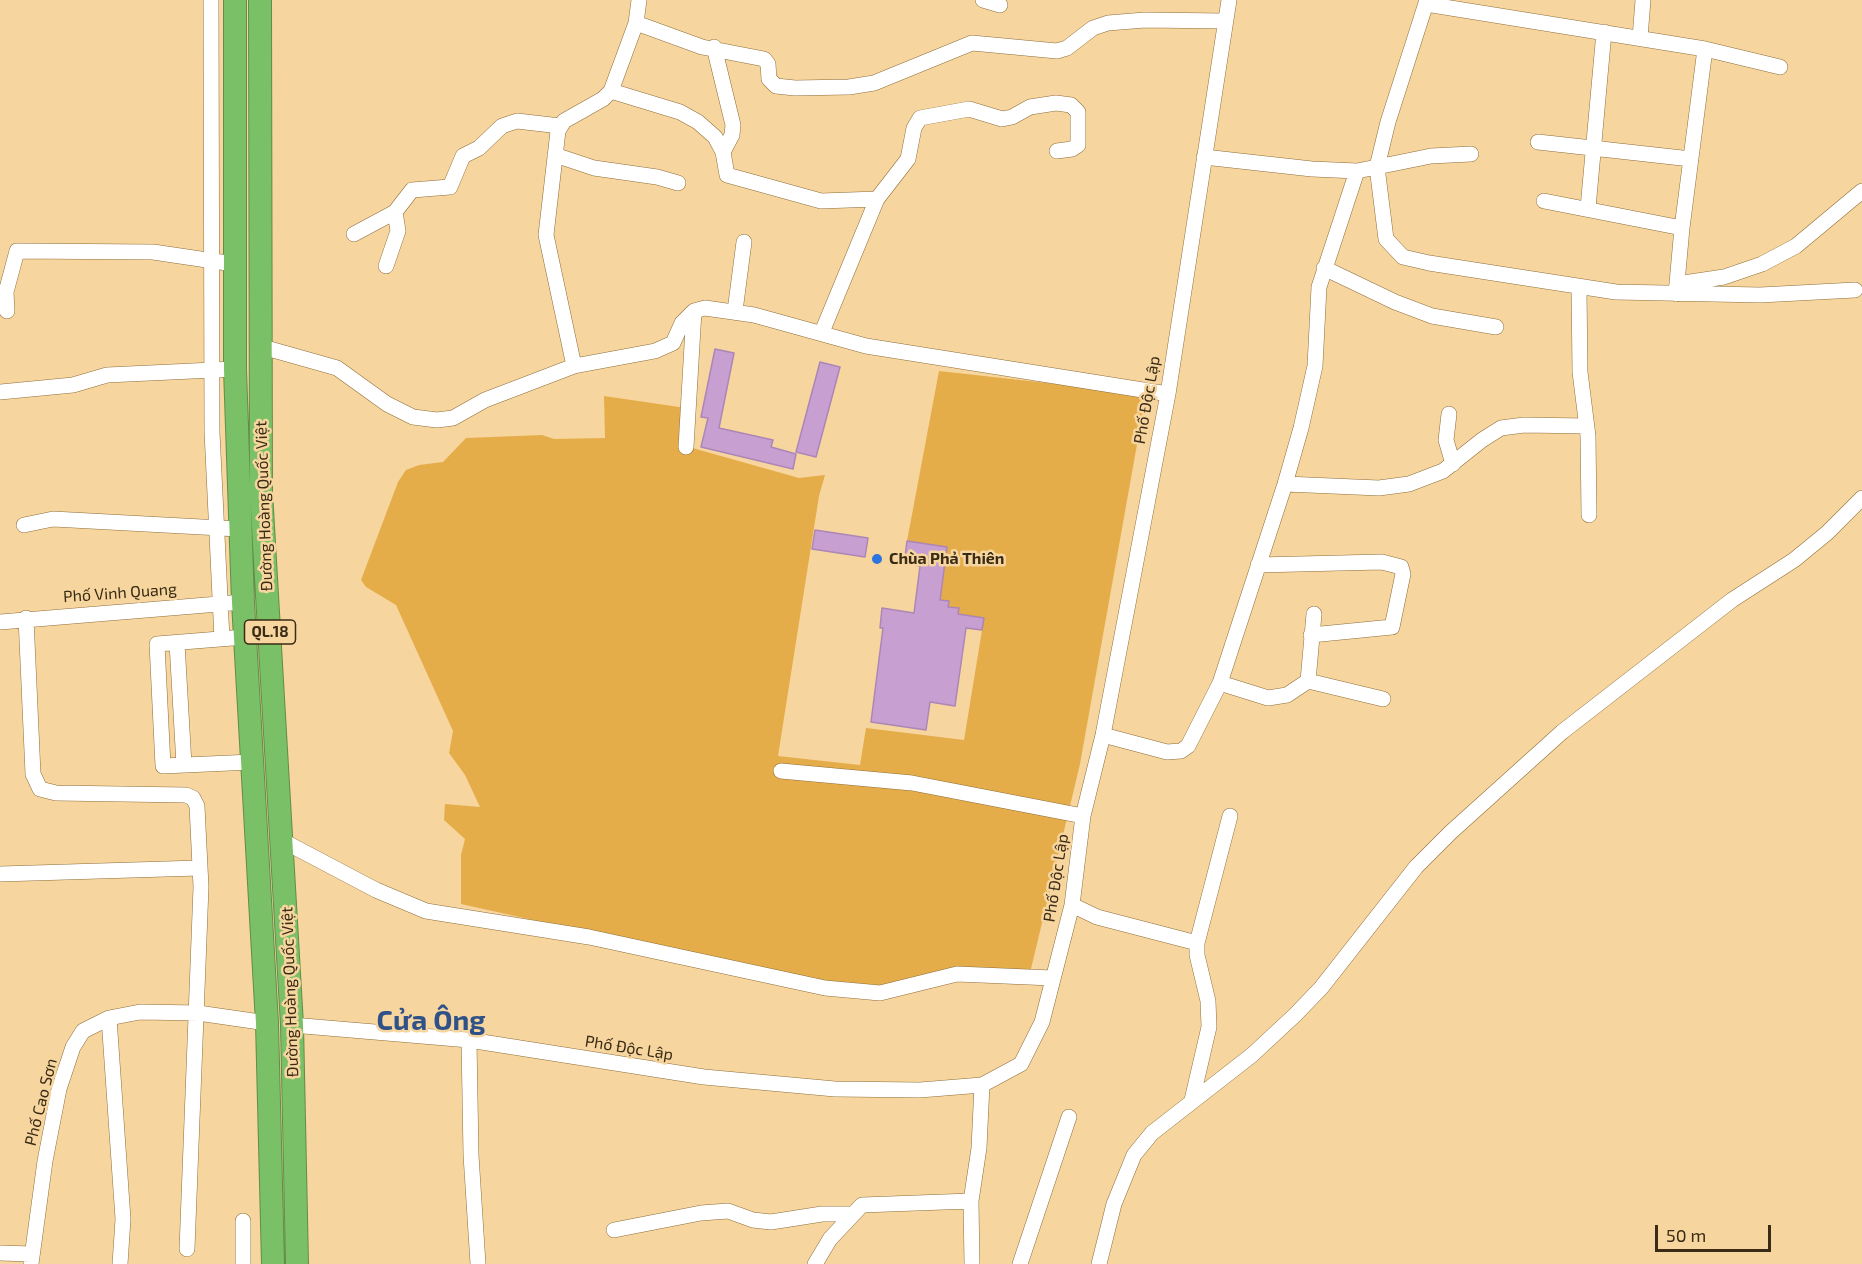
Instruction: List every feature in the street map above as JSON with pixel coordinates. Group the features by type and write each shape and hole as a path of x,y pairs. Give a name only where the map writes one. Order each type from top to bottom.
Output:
{"highway":[{"name":"Đường Hoàng Quốc Việt","path":"235,0 234,264 239,529 267,1023 273,1264"},
{"name":"Đường Hoàng Quốc Việt","path":"260,0 261,492 292,1025 297,1264"}],"street":[{"path":"211,0 212,369 216,528 222,639"},
{"path":"354,234 395,212 412,190 450,187 464,156 479,148 502,126 517,121 560,126 611,91 636,23 639,0"},
{"path":"983,0 1000,5"},
{"name":"Phố Độc Lập","path":"292,1025 469,1040 704,1077 836,1089 920,1090 982,1085 1022,1064 1042,1022 1072,905 1083,816 1103,735 1168,394 1228,0"},
{"path":"1640,38 1643,0"},
{"path":"1780,67 1705,49 1426,2 1388,122 1377,167 1386,239 1403,257 1579,288 1676,289 1760,294 1855,290"},
{"path":"636,23 702,47 765,59 768,64 769,79 776,86 795,88 849,87 874,83 972,44 1057,51 1067,48 1094,28 1108,23 1146,20 1224,21"},
{"path":"1588,208 1604,32"},
{"path":"714,48 733,125 732,135 723,152"},
{"path":"1676,289 1705,49"},
{"path":"611,91 680,112 698,122 715,137 723,152 727,175 737,180 821,201 877,199"},
{"path":"822,332 877,199 908,159 914,128 920,118 969,109 1002,119 1012,117 1029,107 1056,103 1071,105 1078,112 1078,145 1072,149 1057,152"},
{"path":"560,126 546,235 574,366"},
{"path":"1538,142 1593,150 1691,159"},
{"path":"1204,157 1312,170 1351,171 1431,156 1471,154"},
{"path":"555,155 594,168 657,177 678,183"},
{"path":"1103,735 1161,750 1181,752 1188,746 1220,683 1286,484 1312,382 1319,288 1351,171"},
{"path":"1676,289 1724,278 1762,264 1796,246 1862,191"},
{"path":"1544,201 1682,228"},
{"path":"387,266 398,231 395,212"},
{"path":"735,311 744,242"},
{"path":"7,311 6,292 16,251 153,252 234,264"},
{"path":"1324,268 1395,302 1432,316 1496,327"},
{"path":"1579,288 1580,372 1586,426 1589,514"},
{"path":"259,346 337,368 387,404 413,417 437,420 453,418 474,404 574,366 655,351 673,343 682,323 694,311 705,308 735,311 822,332 866,346 1168,394"},
{"path":"686,447 694,311"},
{"path":"0,392 73,386 107,375 235,369"},
{"path":"1449,414 1446,440 1453,464"},
{"path":"1286,484 1379,488 1408,484 1443,471 1501,428 1524,425 1586,426"},
{"path":"1099,1264 1114,1204 1134,1155 1152,1133 1252,1055 1321,988 1416,867 1450,832 1562,732 1732,600 1794,560 1827,533 1862,498"},
{"path":"24,525 52,519 239,529"},
{"path":"1258,565 1382,562 1401,567 1403,574 1392,627 1311,635"},
{"name":"Phố Vinh Quang","path":"0,622 26,618 243,602"},
{"path":"1308,681 1314,614"},
{"path":"26,618 33,774 40,789 56,793 186,795 193,798 197,806 198,1013 187,1249"},
{"path":"245,637 157,644 163,766 252,762"},
{"path":"177,643 184,765"},
{"path":"1220,683 1268,698 1287,695 1308,681 1383,699"},
{"path":"781,771 912,783 1083,816"},
{"path":"1192,1100 1209,1027 1208,1001 1197,955 1197,943 1230,816"},
{"path":"283,841 376,890 426,911 589,937 825,988 880,993 957,974 1052,978"},
{"path":"0,874 199,868"},
{"path":"1072,905 1103,918 1197,943"},
{"name":"Phố Cao Sơn","path":"31,1259 45,1161 59,1089 74,1047 83,1032 110,1018 140,1012 198,1013 267,1023"},
{"path":"110,1018 123,1219 120,1264"},
{"path":"469,1040 471,1155 478,1264"},
{"path":"972,1264 970,1201 979,1148 982,1085"},
{"path":"1020,1264 1069,1118"},
{"path":"815,1264 830,1239 852,1214 867,1204 970,1201"},
{"path":"614,1230 701,1213 728,1211 753,1220 771,1222 822,1214 852,1214"},
{"path":"243,1221 243,1264"},
{"path":"0,1253 31,1259"}],"shaded area":[{"path":"939,371 1146,394 1080,764 1030,973 882,987 845,985 731,964 461,904 461,855 465,839 444,820 445,804 480,807 465,775 449,753 453,731 396,605 366,587 361,580 398,482 406,470 419,465 443,462 466,438 542,435 554,439 605,438 604,396 686,408 689,447 799,478 825,475 819,496 778,756 860,765 866,728 964,740 984,618 958,614 958,608 948,607 940,600 946,548 907,541"}],"building":[{"path":"715,349 734,353 719,428 773,440 771,447 796,454 793,469 701,447 708,418 701,417"},
{"path":"820,362 840,367 816,457 796,452"},
{"path":"815,530 868,538 865,557 812,549"},
{"path":"907,541 947,547 940,600 949,601 948,607 959,608 958,614 984,618 982,630 966,628 955,706 930,702 926,730 871,722 883,628 880,628 882,608 914,613 920,566 904,564"}],"place":[{"name":"Chùa Phả Thiên","path":"877,559"}],"district":[{"name":"Cửa Ông","path":"431,1021"}]}
